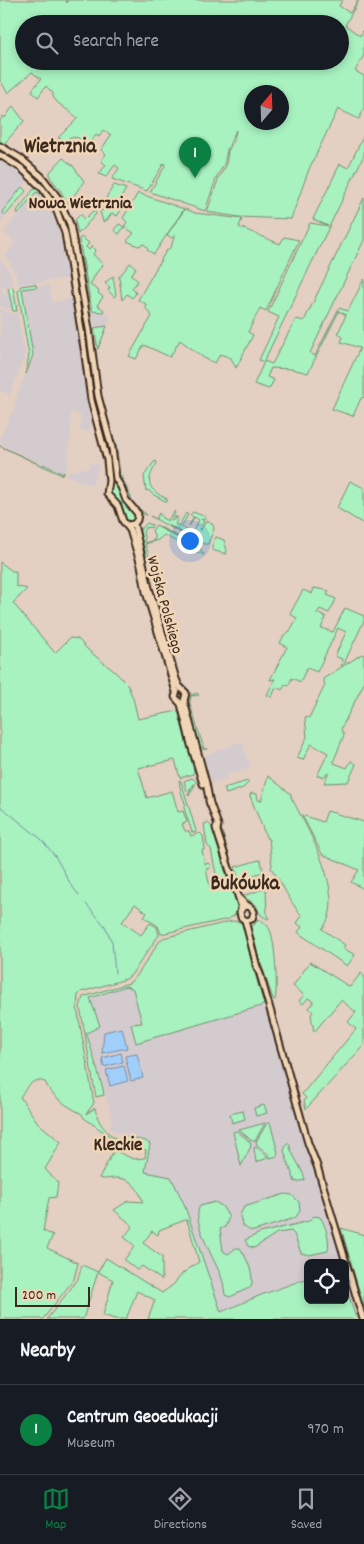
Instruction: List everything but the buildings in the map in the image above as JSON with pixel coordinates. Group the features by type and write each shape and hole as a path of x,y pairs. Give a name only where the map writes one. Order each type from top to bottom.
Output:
{"main road":[{"path":"0,146 20,158 42,177 58,198 70,224 89,329 99,404 112,448 118,482 108,484 106,452 92,407 76,296 62,225 56,210 43,189 21,168 0,155"},
{"name":"Wojska Polskiego","path":"118,482 122,487 126,500 138,513 138,518 134,524 155,609 178,684 184,689"},
{"name":"Wojska Polskiego","path":"108,484 107,494 119,508 123,521 130,530 146,592 176,692"},
{"path":"127,524 134,524"},
{"path":"210,804 184,699 187,694 184,689 178,689 175,696 180,703 191,745 215,821 218,827 217,830 238,895 241,909 240,916 248,920"},
{"path":"177,700 181,701 184,699"},
{"path":"238,895 245,905 252,908 254,912 254,916 248,920"},
{"path":"241,909 248,906"},
{"path":"248,920 256,965 308,1136 308,1143 312,1150 363,1319"}],"shaded area":[{"path":"0,158 29,179 2,212 6,215 0,223"},
{"path":"39,191 53,213 58,226 69,278 18,285 11,264 5,256 15,243 4,232 36,192"},
{"path":"0,259 10,272 13,284 2,288 4,294 9,293 13,311 1,307 0,304"},
{"path":"49,285 52,302 73,299 87,399 92,418 89,432 79,430 81,416 71,411 71,439 69,441 68,466 63,474 1,445 0,442 33,357 22,289"},
{"path":"0,309 13,314 17,313 25,353 24,361 22,361 10,395 0,391"},
{"path":"92,311 111,315 107,326 94,328"},
{"path":"90,463 99,465 92,485 66,475 70,471 89,468"},
{"path":"242,741 250,768 227,775 228,778 211,783 203,756"},
{"path":"126,986 133,989 142,1023 136,1043 264,1005 340,1257 338,1259 304,1259 304,1279 221,1312 184,1204 171,1177 145,1172 150,1144 146,1141 125,1137 108,1127 113,1121 87,1034 100,1026 89,998"}],"green space":[{"path":"0,0 66,0 67,3 67,0 342,0 339,6 350,13 359,0 349,18 349,15 15,15 15,70 349,70 349,28 360,36 364,29 364,55 355,71 364,76 364,108 359,119 338,109 309,169 291,219 239,217 207,212 219,177 226,166 228,151 234,140 236,130 205,211 150,192 165,166 164,163 147,191 112,179 119,168 115,165 106,177 99,174 106,165 101,161 106,154 101,150 111,135 103,130 99,137 96,135 84,150 80,147 83,144 79,138 70,137 67,141 58,138 78,118 58,103 53,97 53,93 46,86 38,97 32,92 41,79 32,72 8,93 0,80"},
{"path":"13,106 24,121 4,144 0,141 0,121 3,116 5,118"},
{"path":"364,135 364,155 264,361 272,364 296,319 304,321 364,198 364,240 310,353 315,356 339,308 348,311 364,279 364,397 361,398 353,416 332,409 360,348 341,342 343,337 338,333 346,315 339,311 308,373 292,369 271,368 267,377 274,380 269,389 254,384 264,362 259,360 279,317 268,312 310,223 328,226 313,219 340,164 348,168"},
{"path":"63,158 73,166 84,181 68,204 50,177 50,172"},
{"path":"52,182 63,199 74,226 80,255 78,256 74,234 50,184"},
{"path":"114,185 126,189 119,201 125,204 117,216 112,213 103,222 100,211 106,209 110,201 106,198"},
{"path":"47,186 68,222 89,339 96,403 93,397 67,236 44,188"},
{"path":"22,187 26,191 6,215 2,212"},
{"path":"34,189 39,190 48,205 41,194 36,192 18,214 17,211"},
{"path":"138,193 184,209 154,254 147,250 148,248 144,244 138,246 127,241 134,233 124,227 127,222 123,218"},
{"path":"185,209 195,213 242,219 239,227 280,244 284,237 299,240 266,311 260,308 248,332 253,335 236,368 231,358 220,354 215,363 204,358 180,340 170,357 144,345 136,359 129,356 152,316 145,307 146,304 138,300 166,251 171,247 175,235 172,238 167,235"},
{"path":"94,210 96,214 78,234 75,220 81,214 84,220"},
{"path":"119,224 124,227 119,234 114,230"},
{"path":"81,237 89,243 86,247 89,250 92,246 96,250 93,254 103,265 96,273 90,285 99,291 98,293 103,297 97,305 104,310 103,312 92,311 79,239"},
{"path":"78,257 81,257 91,315 89,315"},
{"path":"130,263 136,268 131,275 138,281 132,288 136,293 132,298 127,294 122,300 119,277"},
{"path":"113,276 116,295 114,297 108,290 110,287 105,283"},
{"path":"35,284 37,287 22,289 33,355 26,374 29,355 18,291 21,286"},
{"path":"13,287 17,311 13,311 8,288"},
{"path":"107,326 98,349 94,328"},
{"path":"105,410 116,445 120,473 117,474 103,411"},
{"path":"100,412 111,449 114,474 110,474 96,413"},
{"path":"156,461 157,463 151,475 150,484 155,492 167,499 167,502 148,490 146,491 144,476"},
{"path":"43,464 63,474 64,472 64,474 62,475 42,466"},
{"path":"117,475 121,476 134,504 147,515 141,513 129,500"},
{"path":"350,481 364,488 364,524 337,508"},
{"path":"110,485 117,485 125,503 136,514 132,523 126,521 120,506 109,493"},
{"path":"173,512 175,512 171,521 175,519 174,516 178,518 175,524 179,526 186,513 188,515 181,527 192,533 199,520 195,517 189,526 194,517 190,515 193,512 206,517 205,520 201,519 204,522 199,528 200,531 207,520 213,525 214,529 208,544 204,544 170,526 200,542 202,545 150,516 156,519 159,513 162,518 168,521"},
{"path":"147,523 152,525 151,528 145,528 143,532 145,543 154,540 152,531 156,525 201,548 158,527 201,550 204,555 187,547 188,544 185,542 183,545 164,535 158,540 145,544 150,560 148,561 139,531"},
{"path":"216,537 224,540 226,554 212,550"},
{"path":"0,562 12,571 16,571 16,586 27,589 13,603 55,653 70,638 78,639 127,684 133,698 138,719 178,711 194,771 193,774 180,778 175,760 138,768 147,798 172,791 178,812 183,811 187,822 182,824 185,831 189,831 191,836 200,833 203,836 205,849 202,850 205,864 209,863 210,868 206,869 210,887 218,884 211,849 207,845 204,824 208,823 212,827 229,884 215,832 239,904 235,915 228,919 161,934 158,926 144,917 147,913 135,904 122,922 141,935 150,923 157,927 159,935 131,975 126,979 81,992 78,995 77,1008 94,1103 86,1114 95,1108 103,1127 118,1142 84,1118 82,1114 61,1101 52,1093 45,1082 33,1082 20,1097 38,1123 61,1142 45,1169 58,1183 56,1197 49,1198 43,1231 53,1235 47,1248 78,1263 74,1279 43,1319 0,1319"},
{"path":"314,588 329,591 327,595 336,599 329,613 320,609 317,613 326,617 321,628 333,632 345,608 364,616 364,621 346,662 341,666 342,659 335,656 346,632 338,628 317,672 307,668 300,682 292,678 288,686 285,684 282,690 276,687 272,697 267,695 275,679 270,680 287,647 280,643 284,635 290,631 297,618 290,614 303,590 312,594"},
{"path":"362,654 364,655 364,683 341,729 344,735 334,760 334,763 347,768 351,761 356,764 348,782 324,783 329,772 323,777 317,776 328,753 311,744 303,760 297,758 307,737 305,717 309,718 325,685 323,679"},
{"path":"190,703 204,749 201,746 199,748 189,707"},
{"path":"268,776 291,794 323,863 331,900 329,916 322,929 345,945 343,948 355,955 347,966 298,932 302,927 297,923 302,916 271,868 269,839 267,839 250,796 251,793 257,794 258,800 261,801"},
{"path":"192,778 197,782 192,786 195,785 189,796 192,787 187,791 184,781"},
{"path":"179,780 181,781 195,833 192,832 184,808 186,806"},
{"path":"248,781 243,788 226,794 224,788"},
{"path":"327,811 364,822 364,889 351,882 359,870 322,854 302,815 323,822"},
{"path":"220,825 238,885 226,853"},
{"path":"261,861 263,872 239,880 235,867"},
{"path":"263,889 266,890 267,916 269,918 267,919 260,914 256,905 243,896"},
{"path":"258,919 268,926 272,936 276,975 275,1000 273,999 259,957 257,957 250,925 254,925"},
{"path":"232,921 240,922 244,926 264,1005 136,1043 131,1024 142,1023 133,989 126,986 90,998 100,1026 85,1034 80,1007 83,997 129,983 136,977 163,938"},
{"path":"310,962 350,987 361,973 364,976 364,1045 306,1109 304,1101 306,1098 302,1094 356,1029 348,1022 356,1012 341,1000 314,1032 311,1015 313,1012 309,1008 314,1002 308,998 303,1004 299,1001 304,995 293,986"},
{"path":"85,1035 87,1035 103,1089 104,1095 96,1097"},
{"path":"264,1105 267,1113 256,1116 254,1108"},
{"path":"243,1111 245,1119 232,1123 230,1114"},
{"path":"270,1122 278,1153 277,1156 270,1158 256,1142 267,1123"},
{"path":"265,1123 255,1141 252,1141 239,1130"},
{"path":"237,1131 250,1142 251,1146 241,1166 233,1132"},
{"path":"125,1137 146,1141 150,1144 145,1172 171,1177 184,1204 221,1312 304,1279 304,1304 349,1304 349,1295 356,1319 148,1319 155,1300 137,1291 126,1319 115,1319 103,1315 113,1280 98,1272 106,1258 162,1293 173,1285 183,1273 199,1262 187,1220 159,1230 158,1235 152,1231 143,1243 162,1257 162,1280 142,1266 137,1270 124,1260 135,1246 124,1237 133,1226 114,1210 128,1201 143,1202 139,1192 130,1182 121,1178 99,1178 114,1150 133,1159 145,1158 146,1150 121,1144"},
{"path":"287,1143 289,1143 305,1180 295,1182 284,1151"},
{"path":"256,1147 268,1158 256,1162 254,1148"},
{"path":"285,1194 292,1195 299,1202 300,1211 295,1218 254,1231 242,1225 240,1215 244,1207"},
{"path":"215,1202 222,1206 229,1217 225,1227 220,1229 223,1251 228,1254 236,1248 240,1248 248,1262 252,1278 251,1287 230,1297 225,1295 222,1279 205,1242 199,1221 198,1213 200,1206"},
{"path":"314,1216 320,1217 324,1225 328,1238 328,1251 309,1255 301,1253 291,1231 277,1233 254,1248 248,1246 245,1240 260,1233 309,1221"},
{"path":"341,1228 364,1235 364,1308"},
{"path":"82,1265 98,1272 83,1319 47,1319 78,1279"}],"water":[{"path":"122,1028 127,1048 102,1053 104,1032"},
{"path":"121,1053 123,1062 104,1067 102,1058"},
{"path":"137,1054 143,1078 131,1081 125,1056"},
{"path":"124,1066 128,1081 110,1086 106,1070"}],"waterway":[{"path":"0,806 41,839 55,856 70,883"},
{"path":"71,885 79,895"},
{"path":"86,904 105,926 112,942 115,973"}],"place":[{"name":"Centrum Geoedukacji","path":"195,178"}],"district":[{"name":"Wietrznia","path":"60,148"},
{"name":"Nowa Wietrznia","path":"80,204"},
{"name":"Bukówka","path":"245,885"},
{"name":"Kleckie","path":"118,1146"}]}
